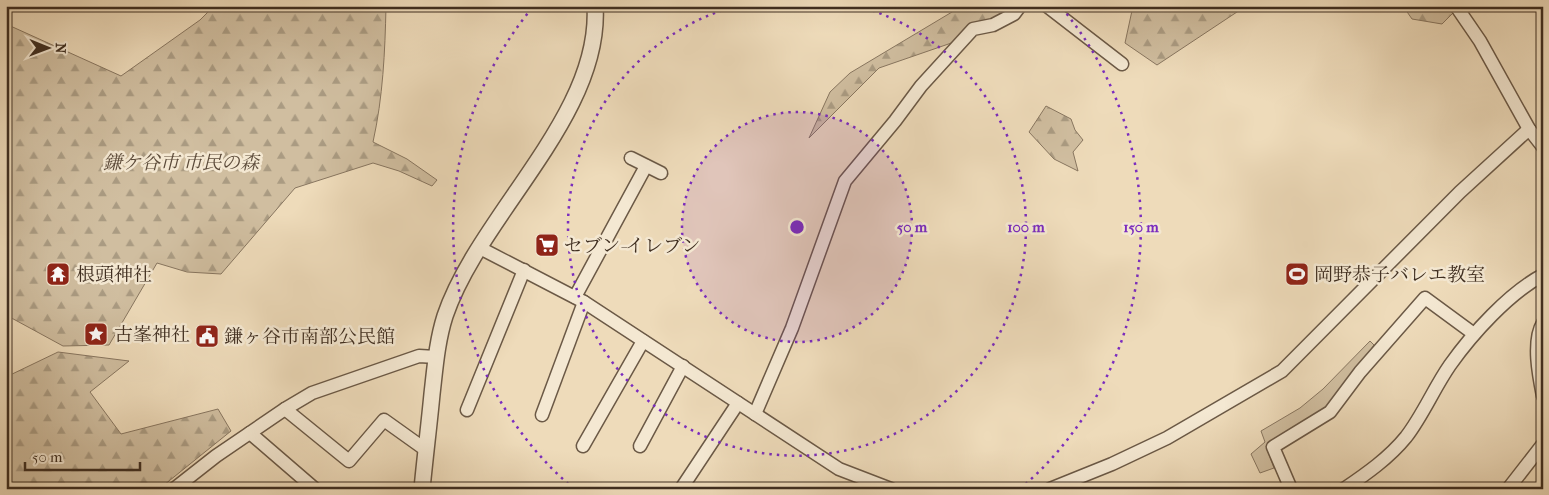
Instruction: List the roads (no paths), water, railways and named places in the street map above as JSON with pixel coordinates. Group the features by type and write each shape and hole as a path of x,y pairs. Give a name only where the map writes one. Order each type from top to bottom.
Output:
{"street":[{"path":"422,489 436,357 445,316 480,248 569,109 589,63 596,19 595,6"},
{"path":"755,414 792,328 845,181 895,121 921,86 973,29 993,25 1014,14 1020,6"},
{"path":"1047,6 1122,64"},
{"path":"1456,6 1480,41 1529,129 1543,147"},
{"path":"1050,489 1112,464 1168,438 1282,371 1460,192 1529,129"},
{"path":"632,158 661,173"},
{"path":"542,415 579,300 646,166"},
{"path":"480,248 579,300 839,469 891,489"},
{"path":"467,410 524,270"},
{"path":"1344,489 1379,464 1405,438 1450,366 1474,334 1524,286 1543,275"},
{"path":"1291,489 1273,447 1330,412 1360,372 1425,298 1474,334"},
{"path":"1543,323 1540,328 1537,361 1543,396"},
{"path":"583,446 643,341"},
{"path":"174,489 285,408 312,393 418,356 436,357"},
{"path":"640,446 683,366"},
{"path":"681,489 738,403"},
{"path":"285,408 349,461 384,420 426,450"},
{"path":"250,433 315,489"},
{"path":"1508,489 1543,444"}],"place":[{"name":"セブン-イレブン","path":"547,245"},
{"name":"根頭神社","path":"58,274"},
{"name":"岡野恭子バレエ教室","path":"1297,274"},
{"name":"古峯神社","path":"96,334"},
{"name":"鎌ヶ谷市南部公民館","path":"207,336"}],"park label":[{"name":"鎌ケ谷市 市民の森","path":"181,162"}]}
